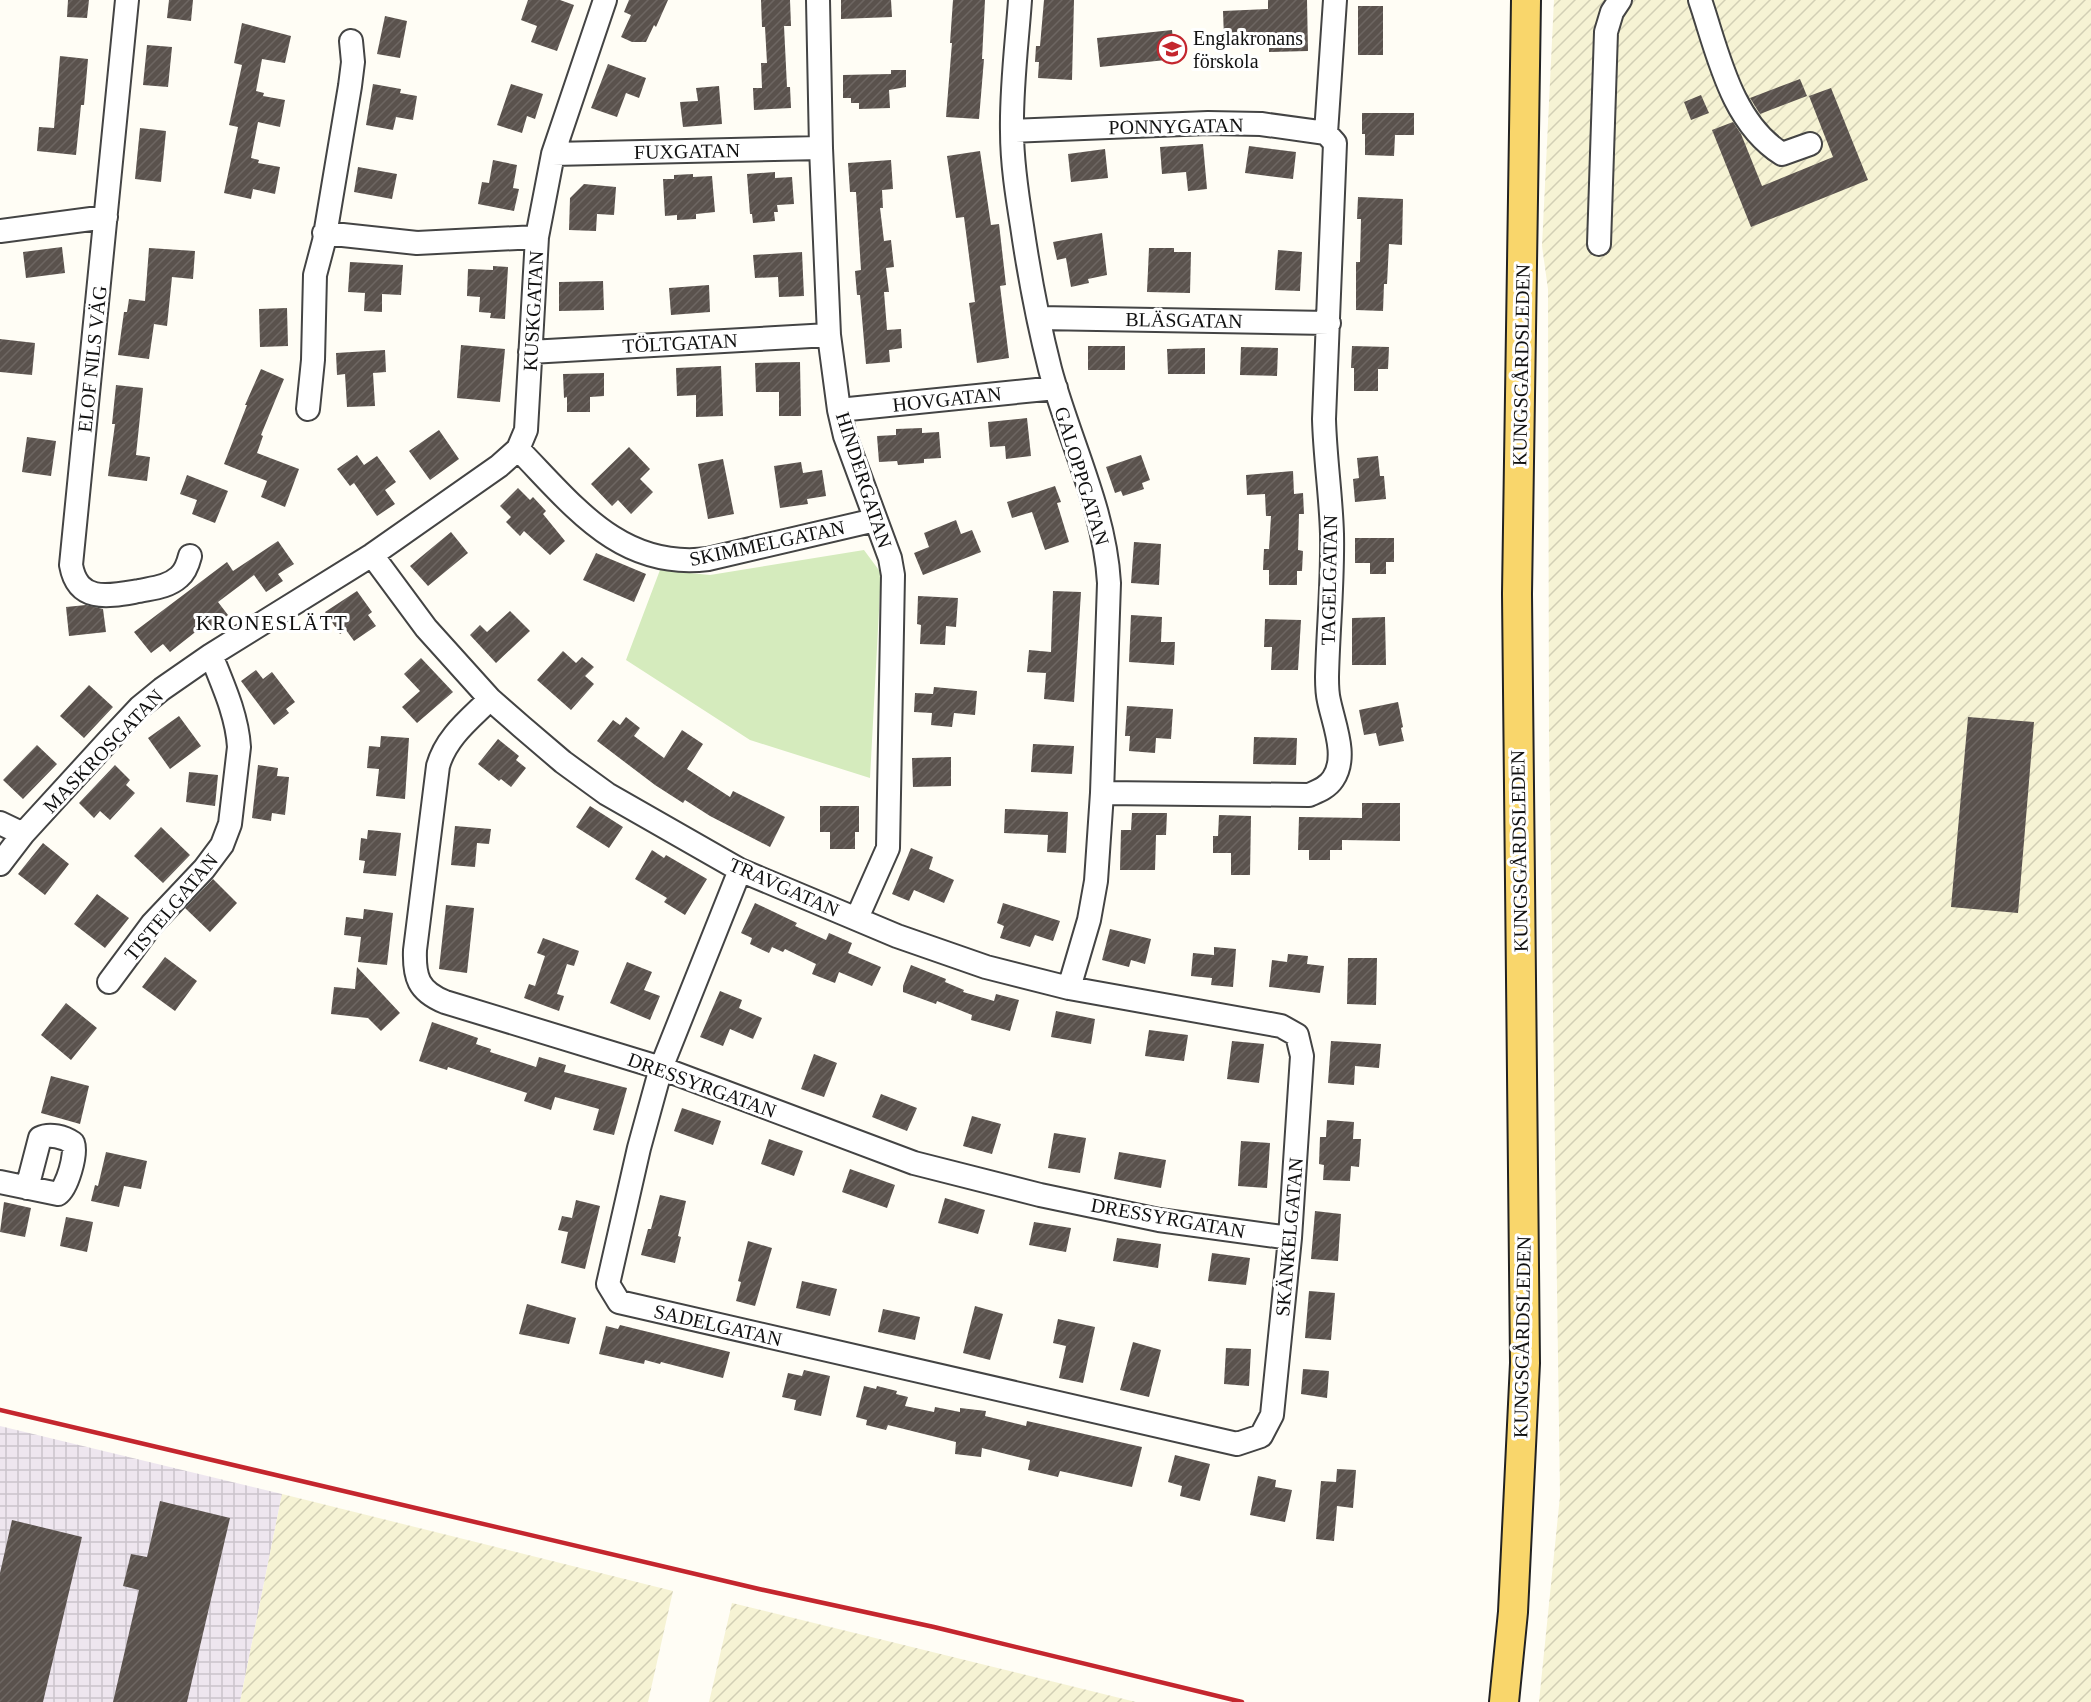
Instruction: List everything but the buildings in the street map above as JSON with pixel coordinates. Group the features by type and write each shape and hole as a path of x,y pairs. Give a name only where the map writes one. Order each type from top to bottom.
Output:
{"main road":[{"name":"KUNGSGÅRDSLEDEN","path":"1504,1702 1514,1612 1526,1363 1517,594 1526,0"}],"street":[{"name":"ELOF NILS VÄG","path":"127,0 71,565 72,575 84,590 93,595 107,597 169,583 185,570 190,556"},
{"name":"KUSKGATAN","path":"518,449 526,430 537,237 553,154 605,0"},
{"name":"HINDERGATAN","path":"818,0 821,148 830,335 839,410 845,436 890,558 893,575 888,848 857,918"},
{"name":"GALOPPGATAN","path":"1020,0 1012,131 1016,189 1028,266 1056,388 1094,503 1108,559 1102,793 1096,881 1089,920 1069,988"},
{"name":"TAGELGATAN","path":"1102,793 1309,795 1324,788 1333,779 1338,768 1340,754 1327,677 1332,538 1324,431 1329,323 1330,138 1335,0"},
{"path":"1599,244 1606,32 1612,12 1620,0"},
{"path":"1700,0 1738,104 1758,133 1770,147 1782,154 1810,144"},
{"path":"308,409 313,360 315,275 350,86 353,62 351,41"},
{"name":"PONNYGATAN","path":"1012,131 1208,123 1261,124 1330,138"},
{"name":"FUXGATAN","path":"553,154 821,148"},
{"path":"0,231 106,217"},
{"path":"324,232 417,243 537,237"},
{"name":"BLÄSGATAN","path":"1039,318 1329,323"},
{"name":"TÖLTGATAN","path":"531,352 830,335"},
{"name":"HOVGATAN","path":"839,410 1056,388"},
{"path":"372,555 499,466 518,449"},
{"name":"SKIMMELGATAN","path":"518,449 597,529 640,552 665,559 686,562 708,559 875,520"},
{"name":"MASKROSGATAN","path":"0,864 23,834 140,708 162,689 372,555"},
{"name":"TRAVGATAN","path":"372,555 426,628 490,699 563,762 607,794 740,870 897,936 986,967 1069,988 1281,1026 1297,1035"},
{"name":"TISTELGATAN","path":"109,982 152,924 215,856 227,837 238,758 238,736 227,692 211,656"},
{"name":"DRESSYRGATAN","path":"490,699 451,738 438,766 414,966 420,984 431,996 661,1068 914,1163 1040,1195 1159,1220 1290,1238"},
{"path":"0,823 23,834"},
{"name":"SADELGATAN","path":"740,870 661,1068 639,1148 608,1284 619,1302 1237,1444 1261,1436"},
{"name":"SKÄNKELGATAN","path":"1261,1436 1272,1415 1290,1238 1302,1056 1297,1035"},
{"path":"0,1182 27,1188"}],"shaded area":[{"path":"1554,0 2091,0 2091,1702 1539,1702 1560,1496 1549,735 1548,289 1542,246"},
{"path":"0,1426 282,1494 240,1702 0,1702"},
{"path":"282,1494 673,1591 648,1702 240,1702"},
{"path":"732,1603 1136,1702 709,1702"}],"green space":[{"path":"864,550 881,573 870,778 750,740 626,660 660,570 710,575"}],"railway":[{"path":"0,1410 759,1589 934,1627 1242,1702"}],"place":[{"name":"Englakronans förskola","path":"1172,49"}],"district":[{"name":"KRONESLÄTT","path":"272,623"}]}
